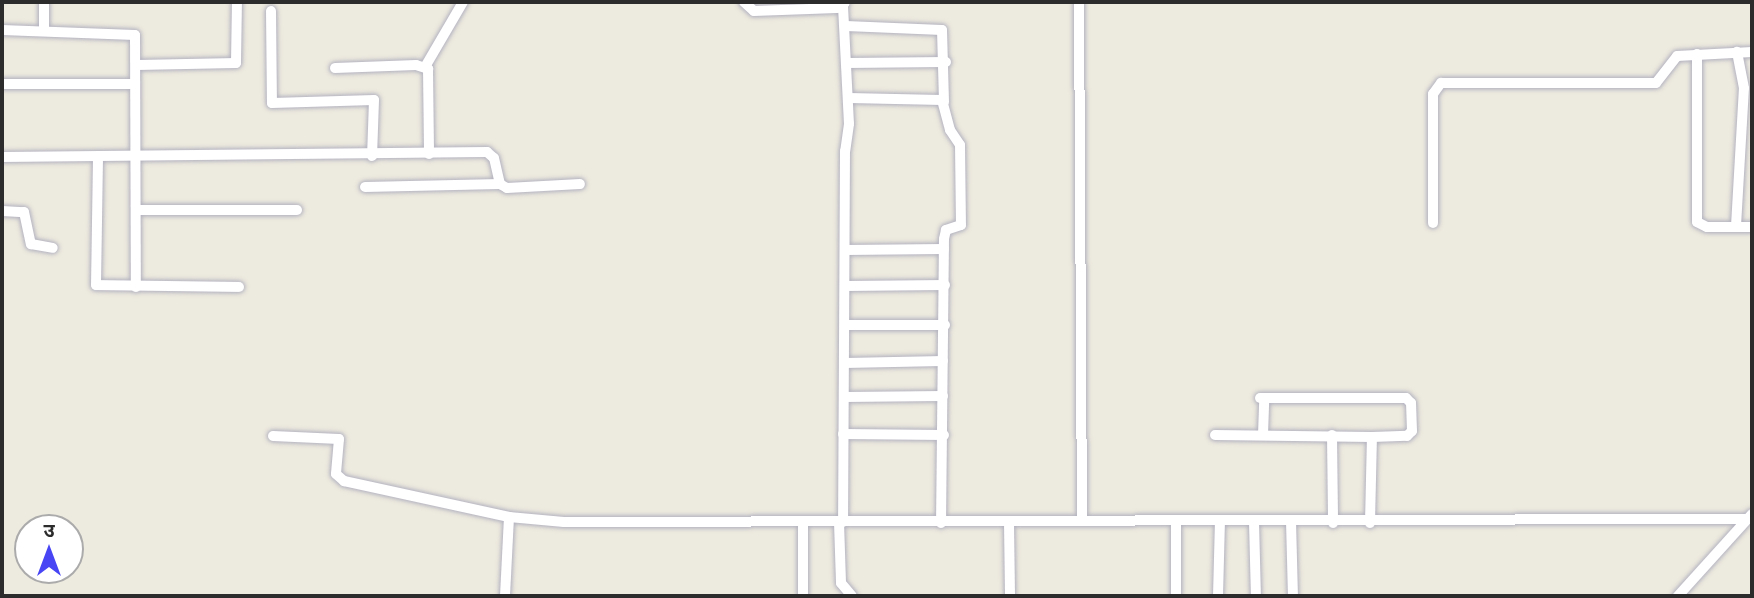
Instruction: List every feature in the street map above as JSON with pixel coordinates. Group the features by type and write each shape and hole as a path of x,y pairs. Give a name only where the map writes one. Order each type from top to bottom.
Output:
{"street":[{"path":"44,2 44,30"},
{"path":"137,65 236,64 237,2"},
{"path":"425,67 463,2"},
{"path":"744,2 754,11 844,4 849,98 841,583 852,596"},
{"path":"1079,2 1082,521"},
{"path":"271,11 272,103 374,100 372,156"},
{"path":"846,26 940,29 945,36 944,102 949,127 961,150 962,222 946,230 944,249 941,523"},
{"path":"2,30 131,32 138,40 134,157 136,287"},
{"path":"1736,226 1744,88 1738,52"},
{"path":"1433,223 1433,94 1441,83 1656,82 1663,79 1674,57 1752,52"},
{"path":"1697,54 1696,218 1702,226 1752,226"},
{"path":"847,64 946,62"},
{"path":"335,68 425,67"},
{"path":"425,67 430,73 429,154"},
{"path":"2,84 135,84"},
{"path":"849,98 944,102"},
{"path":"2,157 372,156 487,152 494,158 500,184"},
{"path":"98,158 93,282 101,287 239,287"},
{"path":"365,187 500,184 513,188 580,184"},
{"path":"136,210 297,211"},
{"path":"2,211 24,212 31,244 53,248"},
{"path":"845,250 944,249"},
{"path":"845,286 945,285"},
{"path":"846,325 945,325"},
{"path":"845,363 943,361"},
{"path":"844,397 943,396"},
{"path":"1215,435 1372,437 1409,435 1409,399 1262,398 1263,435"},
{"path":"843,434 944,435"},
{"path":"1332,435 1333,523"},
{"path":"273,436 339,439 336,470 344,481 509,517 564,522 1370,523 1750,517"},
{"path":"1370,523 1372,437"},
{"path":"505,596 509,517"},
{"path":"1678,596 1750,517"},
{"path":"1176,522 1176,596"},
{"path":"1219,596 1220,522"},
{"path":"1255,522 1255,596"},
{"path":"1291,522 1293,596"},
{"path":"803,523 803,596"},
{"path":"1009,523 1010,596"}]}
